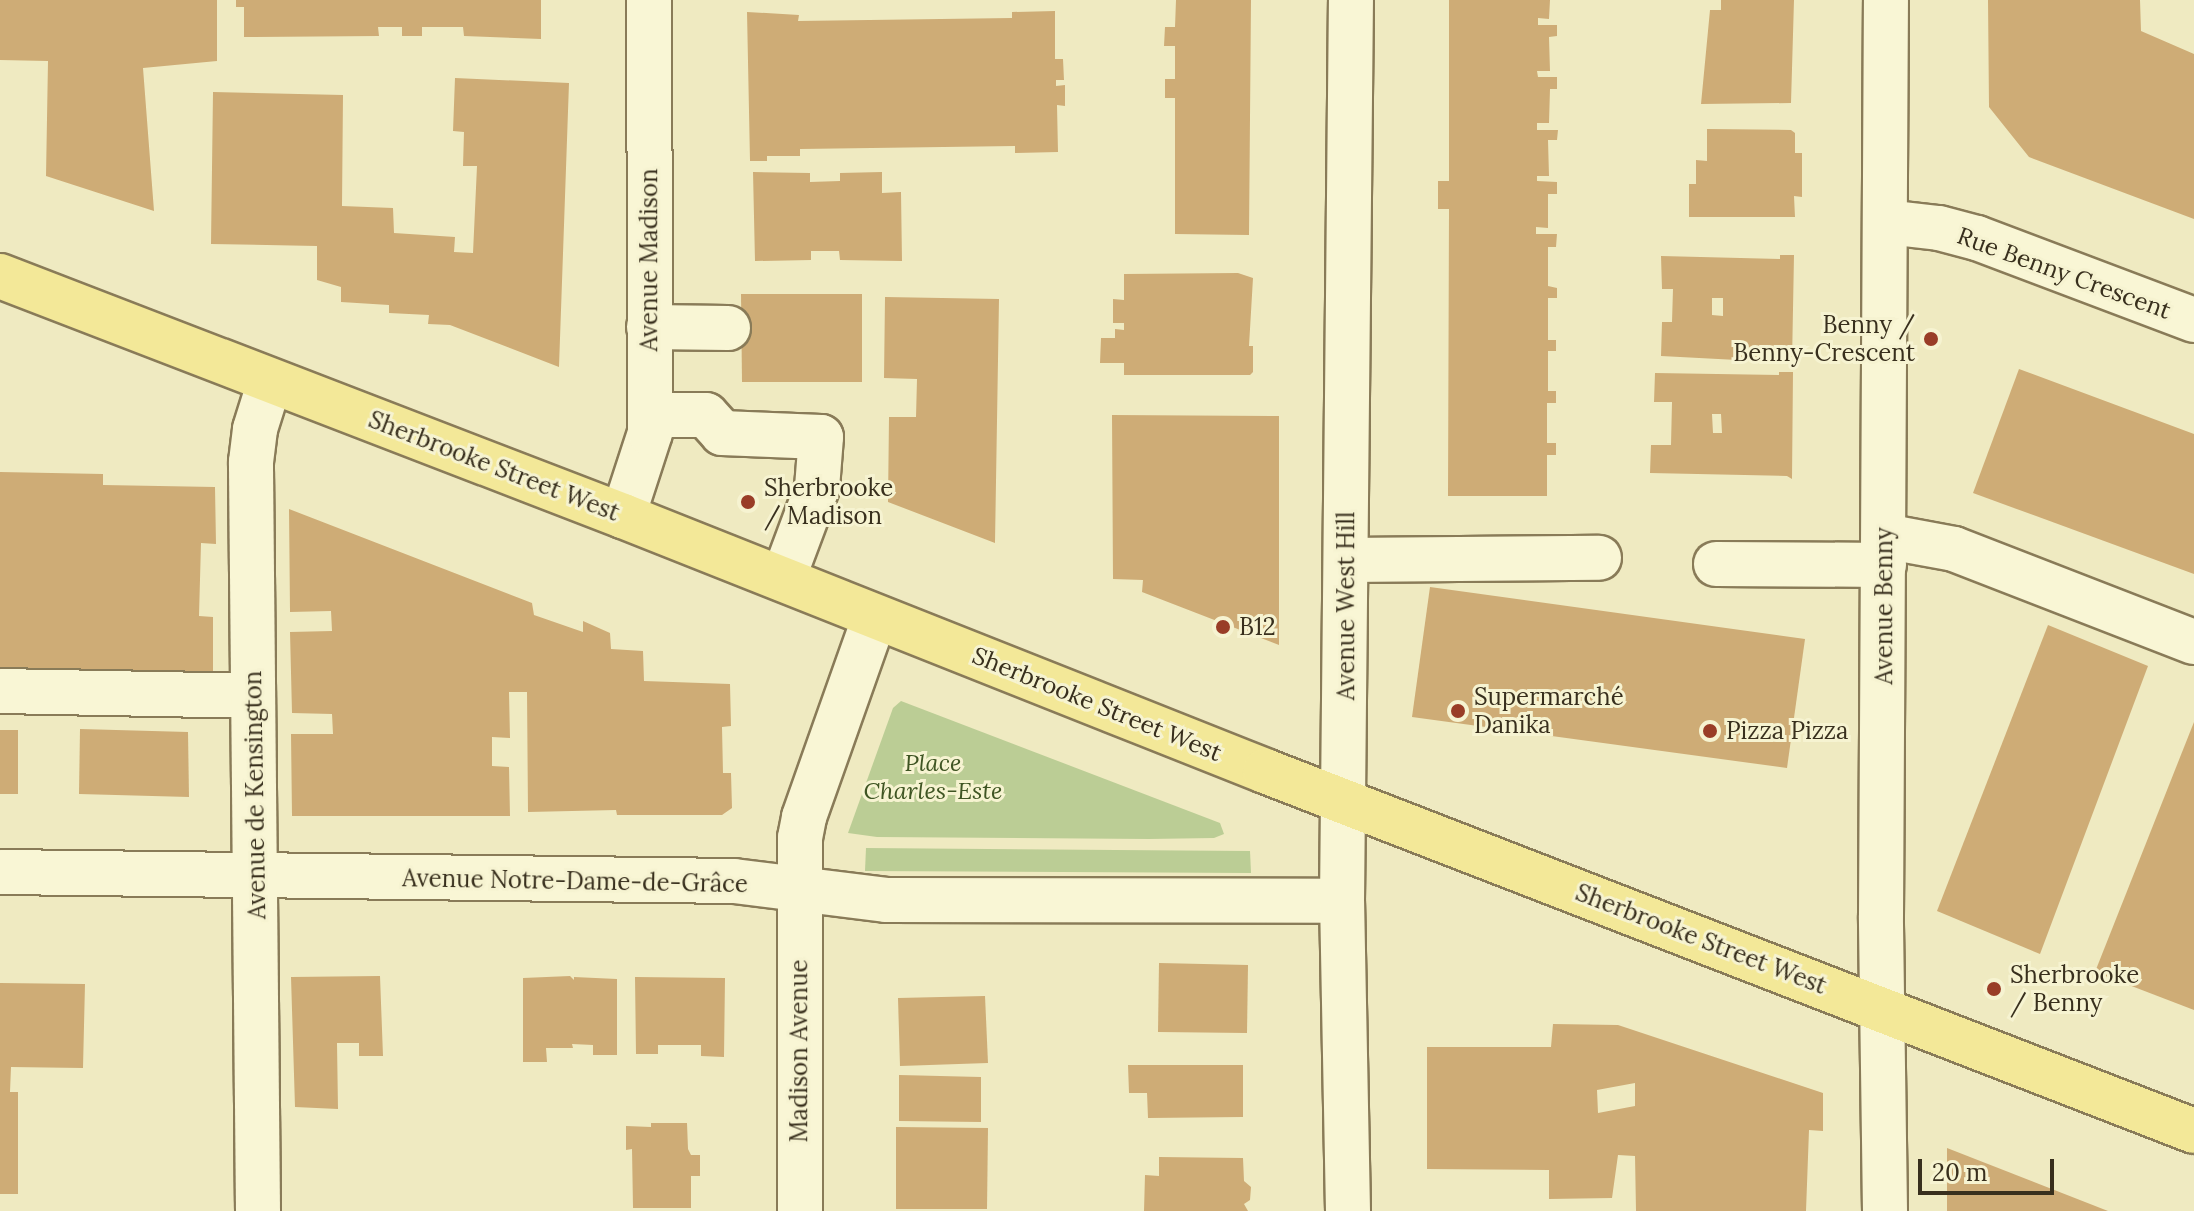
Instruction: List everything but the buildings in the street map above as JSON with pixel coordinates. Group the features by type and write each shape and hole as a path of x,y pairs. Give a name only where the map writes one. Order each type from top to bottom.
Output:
{"main road":[{"name":"Sherbrooke Street West","path":"0,276 623,516 2194,1131"}],"street":[{"name":"Avenue Madison","path":"623,516 646,451 650,415 649,0"},
{"name":"Avenue West Hill","path":"1348,1211 1342,901 1351,0"},
{"name":"Avenue Benny","path":"1885,1211 1886,0"},
{"name":"Rue Benny Crescent","path":"1886,222 1939,228 1977,238 2194,320"},
{"path":"649,327 728,328"},
{"name":"Avenue de Kensington","path":"258,1211 251,462 255,429 270,381"},
{"path":"650,415 706,415 722,433 821,437 817,488 783,579"},
{"path":"1716,564 1884,550 1954,549 2194,642"},
{"path":"1347,560 1599,558"},
{"path":"799,890 804,817 875,617"},
{"path":"0,691 253,696"},
{"name":"Avenue Notre-Dame-de-Grâce","path":"0,872 734,881 886,900 1342,901"},
{"name":"Madison Avenue","path":"799,890 800,1211"}],"green space":[{"name":"Place Charles-Este","path":"901,701 1220,823 1224,834 1214,838 1149,839 877,837 848,833 893,708"},
{"path":"866,848 1250,851 1251,873 865,871"}],"place":[{"name":"Benny / Benny-Crescent","path":"1931,339"},
{"name":"Sherbrooke / Madison","path":"748,502"},
{"name":"B12","path":"1223,627"},
{"name":"Supermarché Danika","path":"1458,711"},
{"name":"Pizza Pizza","path":"1710,731"},
{"name":"Sherbrooke / Benny","path":"1994,989"}]}
